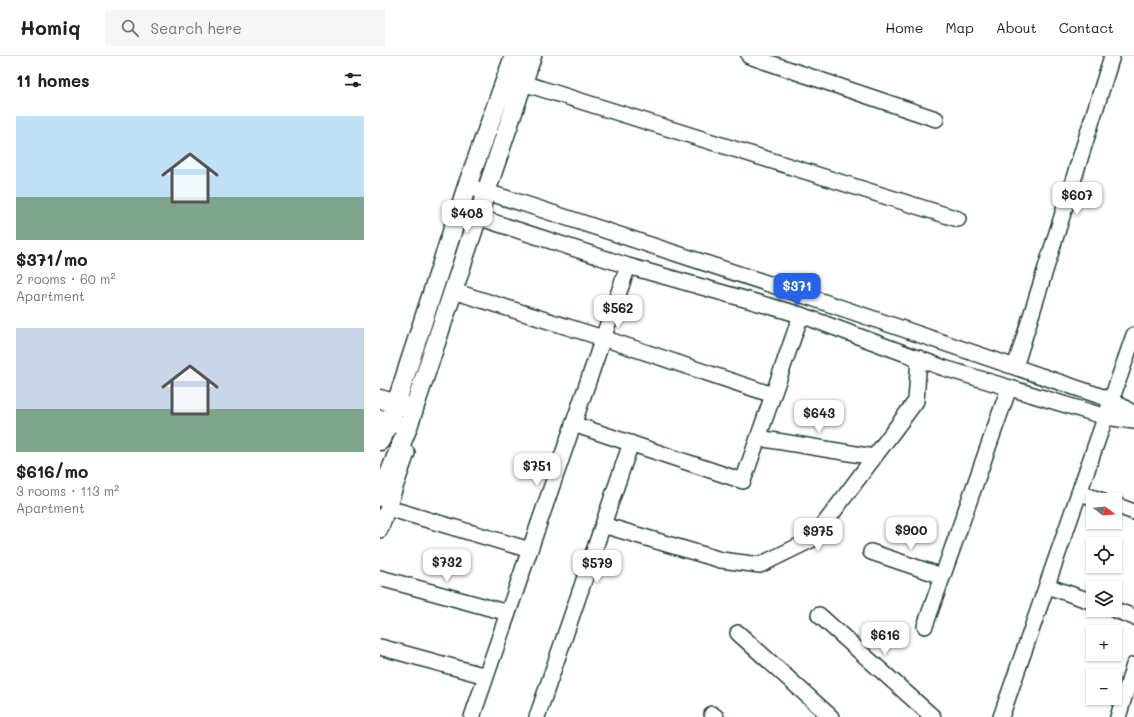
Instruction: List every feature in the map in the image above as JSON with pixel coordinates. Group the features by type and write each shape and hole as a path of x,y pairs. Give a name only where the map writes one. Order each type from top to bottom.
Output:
{"street":[{"path":"380,441 388,402 459,211 514,56"},
{"path":"380,530 384,503 414,408 532,56"},
{"path":"749,56 936,119"},
{"path":"1015,367 1112,56"},
{"path":"523,82 958,219"},
{"path":"467,186 686,256 1112,400 1134,414"},
{"path":"459,211 628,266 801,315 944,368 1106,417 1134,421"},
{"path":"472,717 628,266"},
{"path":"453,291 603,338 773,395"},
{"path":"573,424 743,481 801,315"},
{"path":"1002,717 1134,336"},
{"path":"603,526 721,560 760,565 813,539 916,401 919,358"},
{"path":"925,626 1009,388"},
{"path":"388,402 414,408"},
{"path":"385,421 408,427"},
{"path":"758,438 874,457"},
{"path":"537,717 631,443"},
{"path":"384,503 407,453"},
{"path":"1080,493 1086,495"},
{"path":"384,503 530,550"},
{"path":"1122,508 1134,512"},
{"path":"871,552 942,576"},
{"path":"380,578 508,613"},
{"path":"1047,586 1086,600"},
{"path":"1122,613 1134,617"},
{"path":"819,615 933,717"},
{"path":"738,632 831,717"},
{"path":"380,647 486,676"},
{"path":"1118,717 1134,665"}]}
